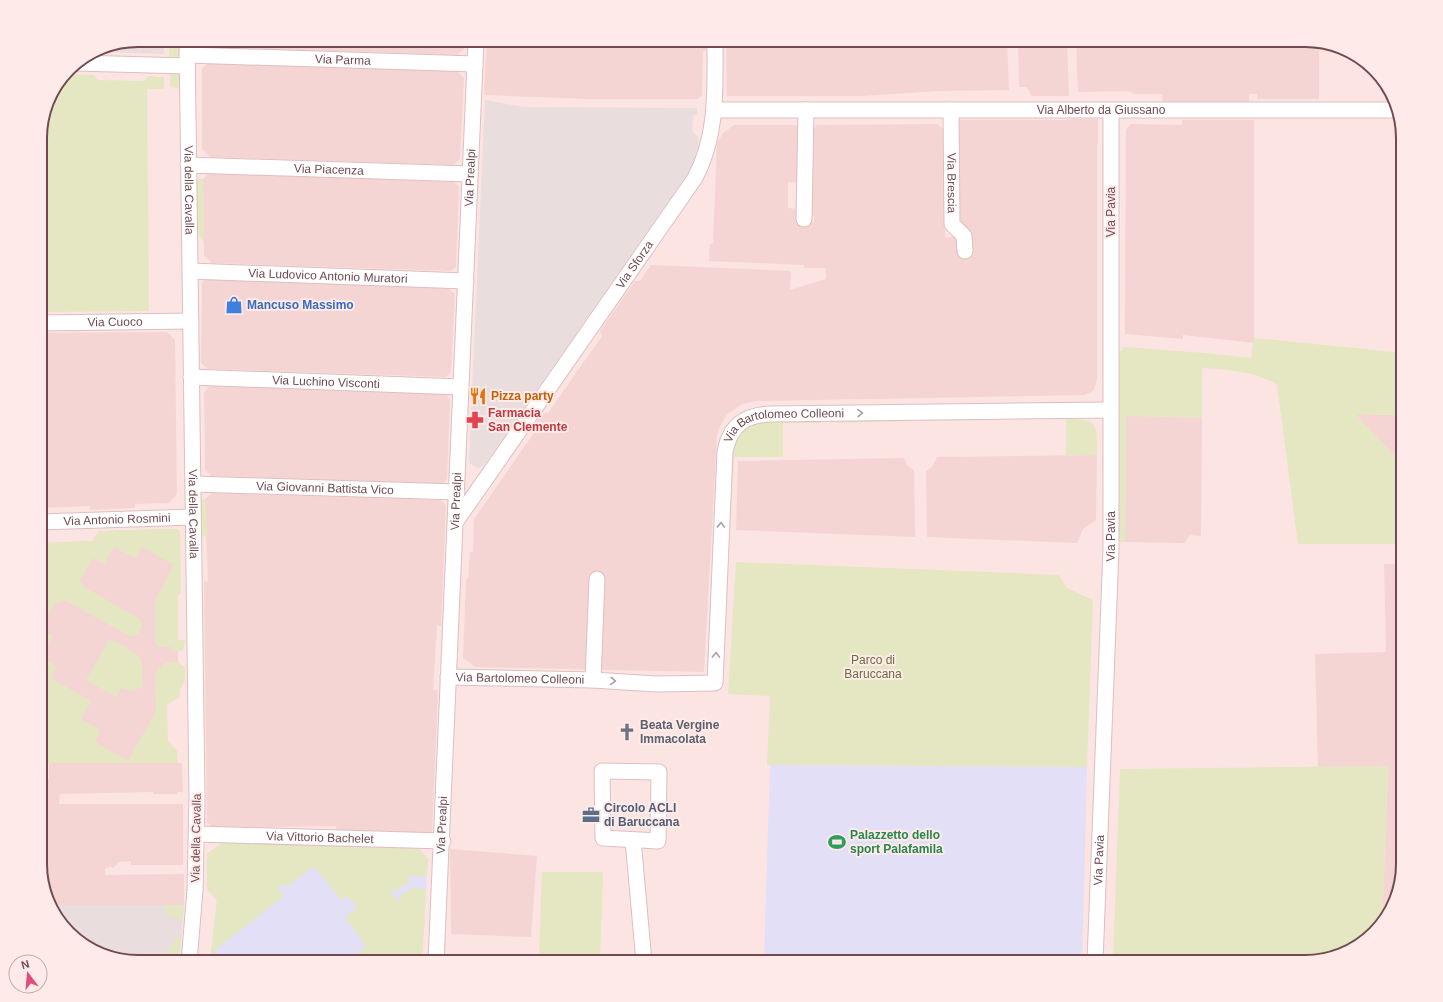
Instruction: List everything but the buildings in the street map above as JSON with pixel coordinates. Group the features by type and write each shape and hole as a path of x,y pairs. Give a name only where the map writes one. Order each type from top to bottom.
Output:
{"street":[{"name":"Via Prealpi","path":"436,955 443,841 448,677 457,520 461,387 476,47"},
{"name":"Via Sforza","path":"457,520 695,178 707,150 714,110 715,47"},
{"name":"Via Parma","path":"187,53 475,64"},
{"path":"88,62 187,53"},
{"name":"Via della Cavalla","path":"187,53 197,834 194,904 190,955"},
{"name":"Via Alberto da Giussano","path":"714,110 1391,110"},
{"path":"804,219 806,110"},
{"name":"Via Brescia","path":"951,110 952,224 964,236 965,251"},
{"name":"Via Pavia","path":"1095,955 1111,549 1110,110"},
{"name":"Via Piacenza","path":"188,165 470,174"},
{"name":"Via Ludovico Antonio Muratori","path":"190,271 466,280"},
{"name":"Via Cuoco","path":"47,323 191,321"},
{"name":"Via Luchino Visconti","path":"191,377 461,387"},
{"name":"Via Bartolomeo Colleoni","path":"448,677 592,680 656,684 715,682 725,452 732,434 738,424 746,419 760,415 779,414 1111,410"},
{"name":"Via Sforza","path":"458,477 475,478 482,476 494,467"},
{"name":"Via Giovanni Battista Vico","path":"193,484 457,492"},
{"name":"Via Antonio Rosmini","path":"47,522 193,518"},
{"name":"Via Bartolomeo Colleoni","path":"592,680 597,579"},
{"path":"602,771 659,772 658,841 633,840 603,838 602,771"},
{"name":"Via Vittorio Bachelet","path":"197,834 443,841"},
{"path":"633,840 643,955"}],"shaded area":[{"path":"132,47 164,47 164,54 108,52"},
{"path":"208,47 464,47 464,49 457,55"},
{"path":"487,47 706,47 706,51 703,51 702,95 698,99 589,99 484,95"},
{"path":"726,47 1007,47 1009,90 939,91 863,96 727,96"},
{"path":"1018,47 1067,47 1069,96 1031,96 1026,87 1019,87"},
{"path":"1076,47 1305,47 1319,48 1319,99 1257,99 1257,94 1249,94 1249,102 1163,103 1162,94 1134,94 1129,91 1078,92"},
{"path":"208,63 457,71 464,78 460,159 453,165 210,157 202,149 202,69"},
{"path":"485,100 524,107 697,108 697,114 693,116 692,131 698,137 698,145 692,167 504,437 483,466 478,468 470,464 469,459"},
{"path":"1098,119 1097,376 1093,391 1084,395 756,401 742,404 727,415 720,426 717,435 704,672 475,667 463,658 466,579 468,579 470,552 473,552 474,519 534,433 533,427 542,414 548,413 602,336 600,331 635,281 640,281 651,265 791,271 790,290 826,279 826,268 804,268 804,265 709,261 710,244 713,243 717,143 723,133 734,125 796,125 800,129 799,182 788,182 788,208 799,209 799,222 814,222 814,216 810,214 812,131 817,125 938,124 944,130 945,237 959,237 960,255 974,255 970,232 959,222 959,120"},
{"path":"1182,120 1254,120 1254,343 1183,335 1183,339 1125,334 1126,130 1131,124 1182,125"},
{"path":"209,173 454,182 459,187 456,267 451,271 212,263 204,255 203,179"},
{"path":"205,279 448,288 455,294 451,372 446,377 208,369 201,363 202,282"},
{"path":"167,332 175,340 177,494 169,503 135,504 135,508 90,510 90,506 47,508 47,333"},
{"path":"210,385 446,394 450,400 447,479 442,484 211,476 205,470 204,393"},
{"path":"1355,414 1396,415 1396,458"},
{"path":"1126,415 1202,418 1201,536 1190,535 1184,543 1125,542"},
{"path":"1097,455 1096,520 1083,529 1077,543 927,537 926,471 932,467 937,457"},
{"path":"904,458 907,465 914,471 915,537 736,530 738,461"},
{"path":"212,493 441,500 446,506 441,626 437,626 433,690 438,690 432,833 336,831 336,826 213,828 207,822 204,582 208,581 205,499"},
{"path":"178,529 178,697 163,697 163,763 182,763 183,792 177,792 177,794 153,794 153,792 60,794 59,804 183,804 183,865 131,865 131,861 119,862 113,868 110,866 105,869 105,875 184,874 184,905 57,905 50,888 47,870 47,779 49,779 49,763 47,763 47,543 93,541 99,531"},
{"path":"1384,564 1396,564 1396,864 1393,888 1382,912 1388,767 1318,767 1315,654 1386,652"},
{"path":"770,765 1087,767 1082,955 764,955"},
{"path":"221,843 419,849 428,859 422,955 211,955 217,900 207,889 207,854"},
{"path":"450,849 537,856 531,937 451,934"},
{"path":"57,905 184,905 180,955 138,955 114,952 87,940 70,924"}],"green space":[{"path":"169,47 180,47 180,53 177,57 169,58"},
{"path":"74,74 94,75 98,80 143,81 150,76 164,77 164,89 147,89 149,311 47,312 47,132 50,114 56,98 62,87"},
{"path":"170,74 179,75 180,89 170,87"},
{"path":"198,179 203,179 204,242 201,238 197,223 196,205 196,183"},
{"path":"1254,338 1396,352 1396,415 1355,414 1396,458 1396,544 1298,544 1277,385 1252,374 1231,370 1202,368 1202,418 1126,416 1125,542 1118,540 1118,354 1124,347 1251,358"},
{"path":"1004,417 1004,420 922,421 922,419"},
{"path":"916,419 916,421 835,423 835,420"},
{"path":"1066,419 1085,420 1094,425 1097,436 1097,455 1066,455"},
{"path":"772,420 820,420 821,423 783,423 783,457 734,457 731,509 728,509 729,471 731,458 734,446 748,427 759,422"},
{"path":"205,499 207,537 201,535 200,504 202,500"},
{"path":"178,529 180,531 181,592 178,596 178,640 185,640 183,650 173,652 172,647 158,647 155,643 155,600 174,565 142,547 135,558 114,547 104,564 93,558 80,580 84,587 140,619 142,626 138,634 132,636 128,635 66,601 57,603 50,610 47,617 47,543 93,541 99,531"},
{"name":"Parco di Baruccana","path":"736,562 1059,575 1067,588 1093,600 1087,767 767,765 770,696 728,694"},
{"path":"47,632 53,636 47,646"},
{"path":"109,640 118,642 140,657 143,684 141,688 130,691 121,688 116,697 86,680"},
{"path":"47,660 57,666 50,678 91,701 81,719 101,730 95,742 128,761 156,711 155,673 165,663 178,662 185,667 185,681 180,690 180,697 167,705 168,741 177,751 178,763 47,763"},
{"path":"1388,766 1382,912 1381,915 1356,940 1329,952 1317,954 1113,955 1120,769"},
{"path":"221,843 419,849 428,859 427,877 407,875 411,880 396,891 390,891 399,902 400,896 411,888 426,889 422,955 356,955 366,946 345,917 357,908 347,896 341,900 314,866 289,885 277,887 284,896 215,950 218,955 211,955 217,900 207,889 207,854"},
{"path":"542,872 603,872 600,955 539,955"},
{"path":"165,905 184,905 182,921 166,914"},
{"path":"177,938 181,938 180,955 167,955 167,952"}],"place":[{"name":"Mancuso Massimo","path":"234,305"},
{"name":"Pizza party","path":"478,396"},
{"name":"Farmacia San Clemente","path":"475,420"},
{"name":"Beata Vergine Immacolata","path":"627,732"},
{"name":"Circolo ACLI di Baruccana","path":"591,815"},
{"name":"Palazzetto dello sport Palafamila","path":"837,842"}]}
